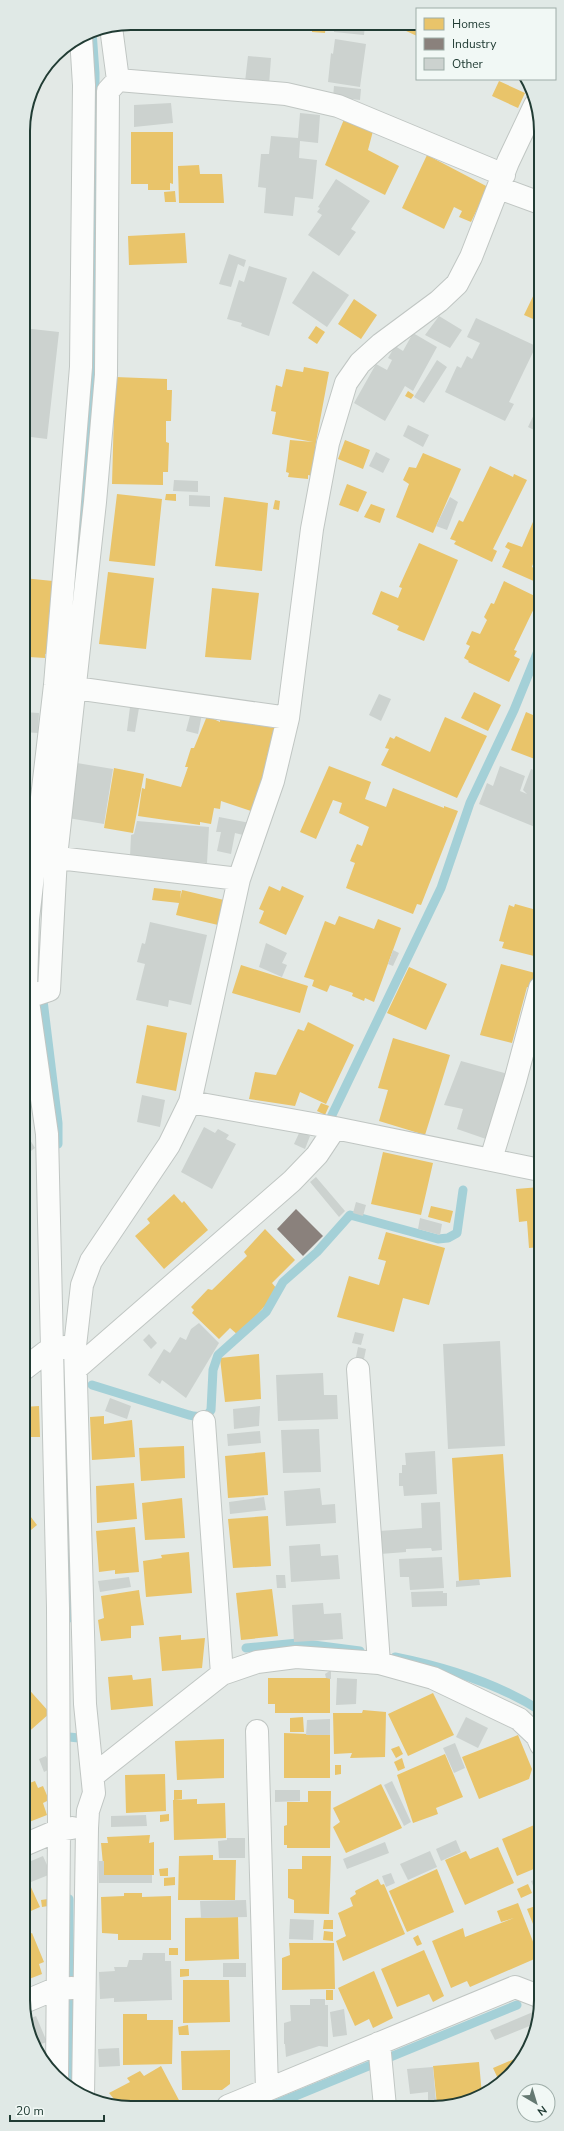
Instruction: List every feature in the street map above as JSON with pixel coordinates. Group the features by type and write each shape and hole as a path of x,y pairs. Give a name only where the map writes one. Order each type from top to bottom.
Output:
{"street":[{"path":"82,2088 71,1988 71,1829 58,1608 63,1348 36,995 49,990 42,856 65,686 95,502 106,375 108,91 118,80 112,32"},
{"path":"65,686 82,344 84,85 81,43"},
{"path":"118,80 286,94 338,106 501,182 534,200"},
{"path":"63,1348 82,1285 91,1261 153,1171 169,1145 190,1102 239,879 273,781 288,718 312,529 328,443 346,383 360,363 381,344 439,301 457,284 471,257 501,182 532,112"},
{"path":"65,686 288,718"},
{"path":"42,856 239,879"},
{"path":"491,1159 515,1081 534,1010"},
{"path":"190,1102 335,1128 534,1169"},
{"path":"77,1368 292,1181 317,1155 335,1128"},
{"path":"30,1843 71,1829 88,1811 94,1793 94,1775 85,1704 77,1368 63,1348"},
{"path":"30,1365 46,1352 63,1348"},
{"path":"358,1369 378,1655"},
{"path":"204,1422 222,1674"},
{"path":"94,1775 222,1674 257,1662 296,1657 378,1655 433,1678 519,1719 534,1733"},
{"path":"257,1731 267,2090"},
{"path":"240,2101 267,2090 380,2055 514,1987 534,1994"},
{"path":"30,2000 71,1988"},
{"path":"58,2070 71,1988"},
{"path":"380,2055 384,2101"}],"building: Homes":[{"path":"312,30 325,30 325,33 312,32"},
{"path":"404,30 416,30 416,36"},
{"path":"499,81 525,93 518,108 492,96"},
{"path":"345,117 373,131 368,150 399,166 385,195 325,165"},
{"path":"131,132 173,132 173,184 170,183 170,190 148,190 148,184 131,184"},
{"path":"427,155 488,187 471,222 459,217 462,211 454,207 444,229 402,208"},
{"path":"199,165 200,174 222,174 224,203 179,203 178,166"},
{"path":"175,191 176,202 165,202 164,192"},
{"path":"185,233 187,263 129,265 128,236"},
{"path":"534,294 534,319 524,315"},
{"path":"354,299 377,315 361,339 338,324"},
{"path":"316,326 325,332 317,344 308,338"},
{"path":"304,367 329,372 316,442 312,476 308,475 308,479 288,477 289,473 286,472 290,440 313,442 272,434 276,412 271,411 276,385 282,387 286,369 303,372"},
{"path":"115,377 167,379 167,390 172,390 171,421 166,421 166,442 169,443 168,472 163,472 163,485 112,484"},
{"path":"408,391 414,395 411,399 405,396"},
{"path":"345,440 370,450 363,469 338,459"},
{"path":"423,453 461,469 433,533 396,517 409,484 403,480 409,467 416,468"},
{"path":"490,466 513,477 514,474 527,480 493,549 497,551 492,562 454,544 456,541 450,539 459,520 463,522"},
{"path":"347,484 367,492 358,512 339,505"},
{"path":"117,494 162,499 155,566 109,561"},
{"path":"166,494 176,494 176,501 165,500"},
{"path":"224,497 268,503 262,571 215,566"},
{"path":"275,500 280,501 279,510 273,509"},
{"path":"371,504 385,509 380,523 364,517"},
{"path":"534,520 534,564 532,567 534,568 534,581 502,567 510,550 505,547 508,542 522,547"},
{"path":"419,543 458,560 424,641 397,630 399,626 372,614 381,591 398,598 402,588 399,587"},
{"path":"108,572 154,578 146,649 99,644"},
{"path":"30,579 53,581 48,654 45,654 45,658 30,657"},
{"path":"504,581 534,596 534,608 514,650 517,651 514,656 520,659 509,682 468,662 469,661 464,658 470,646 466,644 472,631 480,634 487,620 484,617 491,603 494,604"},
{"path":"212,588 259,593 251,660 205,657"},
{"path":"474,692 501,705 488,731 461,718"},
{"path":"526,712 533,715 534,712 534,759 511,750"},
{"path":"207,716 220,722 220,719 275,728 254,812 221,801 220,809 214,808 211,824 200,822 200,825 138,816 142,788 145,789 146,778 181,787 188,767 185,767 191,748 194,748"},
{"path":"445,717 487,736 457,798 381,765 389,749 385,748 390,737 394,739 396,736 430,752"},
{"path":"329,766 371,782 365,799 386,807 393,788 444,808 444,806 458,811 421,905 417,904 413,914 346,888 355,863 350,861 357,844 362,846 369,827 339,813 342,803 333,800 316,839 300,832"},
{"path":"114,768 144,774 133,833 104,828"},
{"path":"269,886 280,891 282,886 304,896 286,935 259,923 264,911 259,909"},
{"path":"154,888 181,891 180,899 182,890 224,900 218,925 176,915 179,903 152,900"},
{"path":"515,904 534,909 534,956 502,948 504,942 499,941 509,905 514,907"},
{"path":"339,916 374,929 378,919 401,928 374,1002 365,998 364,1001 352,996 353,993 330,985 327,992 312,986 314,980 304,977 325,921 335,925"},
{"path":"501,964 534,973 530,988 527,987 512,1043 480,1035"},
{"path":"241,965 308,986 300,1013 232,993"},
{"path":"409,967 447,984 426,1030 387,1013"},
{"path":"308,1022 354,1045 326,1104 300,1092 295,1106 249,1099 255,1072 276,1075 298,1029 304,1031"},
{"path":"147,1025 187,1033 176,1091 136,1083"},
{"path":"393,1038 450,1055 425,1135 379,1121 388,1090 378,1088"},
{"path":"321,1103 329,1106 325,1115 317,1111"},
{"path":"383,1152 433,1163 421,1215 371,1204"},
{"path":"534,1188 534,1248 529,1248 527,1221 519,1222 516,1189"},
{"path":"174,1194 182,1203 184,1201 208,1230 164,1269 135,1236 150,1223 147,1219"},
{"path":"431,1206 453,1211 450,1223 428,1217"},
{"path":"265,1229 295,1260 272,1283 277,1289 274,1292 276,1294 238,1335 230,1328 219,1339 192,1313 194,1310 191,1307 208,1289 212,1290 247,1256 244,1252"},
{"path":"386,1232 445,1248 429,1305 403,1298 394,1332 337,1317 349,1276 379,1285 386,1261 378,1259"},
{"path":"259,1354 261,1399 225,1402 220,1358"},
{"path":"39,1406 40,1437 30,1437 30,1407"},
{"path":"104,1416 104,1424 132,1420 135,1457 92,1460 90,1417"},
{"path":"184,1446 185,1478 141,1481 139,1448"},
{"path":"265,1452 268,1495 228,1498 225,1456"},
{"path":"503,1454 511,1577 459,1581 452,1458"},
{"path":"134,1483 137,1519 97,1523 96,1486"},
{"path":"182,1498 185,1538 145,1540 142,1503"},
{"path":"30,1516 37,1525 30,1531"},
{"path":"268,1516 271,1566 233,1568 228,1519"},
{"path":"135,1527 139,1572 115,1574 115,1570 99,1572 96,1531"},
{"path":"189,1552 192,1593 146,1597 143,1561 162,1558 161,1555"},
{"path":"272,1589 278,1636 241,1640 236,1593"},
{"path":"139,1590 144,1625 131,1626 131,1638 101,1641 98,1620 104,1618 101,1596"},
{"path":"181,1635 181,1640 205,1638 202,1668 162,1671 159,1637"},
{"path":"132,1675 133,1680 151,1678 153,1706 111,1710 108,1677"},
{"path":"268,1678 330,1678 330,1713 275,1713 275,1704 268,1704"},
{"path":"30,1691 50,1713 30,1731"},
{"path":"433,1693 454,1735 408,1756 388,1714"},
{"path":"363,1710 386,1712 385,1757 350,1758 352,1753 334,1754 333,1713 362,1713"},
{"path":"303,1717 304,1732 290,1732 290,1718"},
{"path":"284,1733 330,1735 330,1778 284,1778"},
{"path":"518,1735 532,1769 529,1779 479,1799 462,1757"},
{"path":"224,1739 224,1778 177,1780 175,1741"},
{"path":"399,1746 403,1754 396,1758 391,1749"},
{"path":"445,1754 463,1797 436,1808 438,1814 413,1823 397,1775"},
{"path":"402,1758 405,1768 398,1771 394,1762"},
{"path":"335,1765 341,1765 341,1774 335,1775"},
{"path":"165,1774 166,1811 126,1813 125,1775"},
{"path":"35,1781 38,1788 43,1786 49,1800 43,1803 47,1815 30,1822 30,1783"},
{"path":"381,1784 402,1828 346,1853 333,1827 340,1822 333,1808"},
{"path":"174,1790 182,1790 182,1799 174,1800"},
{"path":"308,1791 331,1791 330,1848 287,1848 287,1845 284,1845 284,1826 287,1825 287,1802 308,1802"},
{"path":"197,1799 197,1804 225,1803 226,1838 174,1840 173,1800"},
{"path":"169,1814 169,1821 160,1822 160,1815"},
{"path":"534,1825 534,1869 517,1876 502,1839"},
{"path":"150,1835 149,1843 154,1842 154,1875 104,1875 101,1843 108,1843 107,1837"},
{"path":"498,1847 514,1883 465,1905 445,1860 466,1851 470,1859"},
{"path":"213,1855 213,1860 236,1860 235,1900 178,1900 179,1856"},
{"path":"302,1856 331,1856 329,1914 294,1913 294,1900 288,1898 288,1869 302,1869"},
{"path":"168,1868 168,1876 160,1876 159,1869"},
{"path":"437,1869 454,1912 407,1932 389,1891"},
{"path":"175,1877 175,1885 164,1886 164,1878"},
{"path":"378,1879 381,1885 384,1884 405,1934 343,1961 336,1941 346,1936 338,1913 353,1906 350,1898 356,1894 355,1891"},
{"path":"528,1884 532,1893 521,1898 517,1889"},
{"path":"30,1885 40,1907 30,1911"},
{"path":"124,1893 142,1893 142,1897 171,1896 171,1940 118,1940 118,1934 102,1933 101,1897 124,1896"},
{"path":"48,1899 48,1906 42,1907 41,1900"},
{"path":"518,1903 534,1944 534,1959 470,1987 467,1981 451,1988 432,1941 463,1928 465,1937 514,1918 501,1922 497,1911"},
{"path":"534,1906 534,1926 527,1909"},
{"path":"238,1917 239,1959 185,1961 185,1918"},
{"path":"324,1920 333,1920 333,1929 323,1929"},
{"path":"324,1931 333,1932 333,1941 323,1940"},
{"path":"32,1933 44,1962 39,1964 42,1974 30,1979 30,1934"},
{"path":"418,1935 422,1944 417,1946 413,1938"},
{"path":"289,1943 334,1943 335,1989 282,1990 282,1958 290,1955"},
{"path":"169,1948 178,1948 178,1955 169,1955"},
{"path":"424,1950 444,1996 433,2002 429,1994 397,2007 381,1969"},
{"path":"180,1969 189,1969 189,1976 180,1977"},
{"path":"374,1971 393,2018 373,2028 369,2019 355,2026 338,1988"},
{"path":"183,1980 229,1980 230,2022 183,2023"},
{"path":"326,1990 333,1990 333,2000 326,2000"},
{"path":"123,2014 147,2014 147,2020 173,2020 172,2064 123,2065"},
{"path":"188,2025 189,2035 179,2035 178,2027"},
{"path":"230,2050 230,2084 222,2090 182,2090 181,2051"},
{"path":"515,2059 498,2078 493,2068"},
{"path":"479,2062 481,2089 466,2096 437,2101 433,2066"},
{"path":"161,2066 179,2101 124,2101 113,2099 109,2093 130,2082 127,2078 140,2071 144,2076"}],"building: Industry":[{"path":"296,1209 323,1236 303,1256 277,1229"}],"building: Other":[{"path":"334,30 364,30 364,35 334,32"},
{"path":"335,39 366,44 360,87 328,82 331,53 333,54"},
{"path":"248,56 271,58 269,85 245,82"},
{"path":"334,86 361,89 360,100 333,97"},
{"path":"171,103 173,123 134,127 134,105"},
{"path":"300,113 320,115 318,143 300,141 299,158 317,160 313,199 295,197 293,216 264,213 266,188 258,187 261,154 269,154 271,136 298,138"},
{"path":"534,132 534,139 531,138"},
{"path":"336,179 370,201 351,229 356,232 339,256 308,235 322,215 317,212 320,208 318,207"},
{"path":"229,254 246,260 244,267 238,264 231,287 219,284"},
{"path":"249,266 287,278 269,336 241,326 242,323 227,319 239,280 244,282"},
{"path":"313,271 349,295 327,327 292,303"},
{"path":"439,316 462,330 450,348 425,335"},
{"path":"476,318 534,345 534,350 509,402 514,404 505,421 445,392 457,366 461,368 467,356 472,359 480,343 467,337"},
{"path":"30,329 59,332 47,439 30,437"},
{"path":"413,333 437,347 413,391 405,386 385,421 354,403 376,364 387,370 392,360 388,358 395,346 403,351"},
{"path":"437,360 447,367 424,403 414,397"},
{"path":"534,414 534,430 528,427"},
{"path":"408,425 429,435 423,447 403,436"},
{"path":"376,452 390,459 383,473 369,466"},
{"path":"174,480 198,481 198,492 173,491"},
{"path":"189,495 210,496 210,507 189,506"},
{"path":"450,497 458,502 447,530 436,526"},
{"path":"379,694 391,699 381,721 369,715"},
{"path":"130,707 139,708 135,732 127,731"},
{"path":"30,712 39,713 38,733 30,732"},
{"path":"191,712 202,714 198,734 186,731"},
{"path":"77,763 113,769 104,824 68,818"},
{"path":"500,766 525,776 520,791 527,794 523,790 531,769 534,770 534,827 479,804 487,783 493,786"},
{"path":"219,817 250,823 247,836 235,833 231,854 217,851 221,832 216,832"},
{"path":"137,821 209,827 207,863 130,857 131,835 134,834"},
{"path":"150,922 207,935 191,1005 169,1000 168,1007 136,1000 145,964 137,962 142,943 145,944"},
{"path":"266,943 287,953 282,963 287,965 282,977 259,967"},
{"path":"393,950 399,953 393,966 388,964"},
{"path":"461,1061 508,1074 486,1139 457,1129 463,1109 444,1105"},
{"path":"142,1095 165,1100 160,1127 137,1122"},
{"path":"204,1127 215,1133 218,1129 229,1135 226,1139 236,1144 212,1189 181,1172"},
{"path":"300,1131 310,1136 305,1149 294,1144"},
{"path":"30,1140 35,1148 30,1152"},
{"path":"316,1177 345,1211 339,1217 310,1182"},
{"path":"356,1202 366,1205 363,1216 353,1213"},
{"path":"420,1218 442,1224 440,1235 418,1229"},
{"path":"199,1323 219,1343 186,1398 162,1380 160,1384 148,1375 164,1349 170,1353 180,1337 186,1340 191,1329"},
{"path":"355,1332 364,1334 361,1345 352,1343"},
{"path":"149,1334 157,1343 151,1349 143,1340"},
{"path":"500,1341 505,1446 448,1449 443,1344"},
{"path":"358,1347 366,1349 364,1359 356,1357"},
{"path":"323,1373 324,1395 337,1395 338,1419 278,1421 276,1375"},
{"path":"110,1398 131,1406 127,1419 105,1411"},
{"path":"260,1406 259,1426 234,1429 233,1409"},
{"path":"319,1429 321,1472 283,1473 281,1430"},
{"path":"260,1431 261,1443 228,1446 227,1434"},
{"path":"435,1451 437,1494 404,1496 403,1486 399,1486 399,1473 402,1473 402,1465 406,1465 405,1453"},
{"path":"320,1488 322,1505 335,1504 336,1523 286,1526 284,1491"},
{"path":"264,1497 266,1510 230,1514 229,1502"},
{"path":"440,1502 442,1550 432,1551 431,1548 406,1549 406,1552 380,1554 379,1531 422,1528 421,1503"},
{"path":"320,1544 321,1556 338,1555 340,1579 291,1582 289,1546"},
{"path":"442,1557 444,1588 410,1590 409,1577 400,1577 399,1559"},
{"path":"276,1575 285,1575 286,1588 277,1588"},
{"path":"129,1577 131,1587 100,1592 98,1581"},
{"path":"479,1579 480,1585 456,1587 456,1581"},
{"path":"443,1591 443,1593 447,1593 447,1606 412,1607 411,1592"},
{"path":"323,1603 324,1614 341,1613 343,1639 294,1642 292,1605"},
{"path":"331,1670 331,1679 326,1678 325,1674"},
{"path":"337,1678 357,1679 356,1704 336,1705"},
{"path":"466,1717 488,1728 478,1748 456,1737"},
{"path":"330,1719 330,1735 306,1735 307,1720"},
{"path":"455,1743 465,1768 454,1773 443,1748"},
{"path":"46,1756 52,1768 44,1772 39,1759"},
{"path":"392,1781 411,1822 404,1826 384,1785"},
{"path":"275,1790 300,1790 300,1801 275,1802"},
{"path":"146,1815 147,1826 111,1827 111,1816"},
{"path":"227,1838 245,1838 245,1858 219,1858 218,1841 227,1840"},
{"path":"456,1840 461,1852 441,1861 436,1849"},
{"path":"385,1842 389,1853 347,1869 343,1859"},
{"path":"430,1851 437,1867 408,1880 400,1864"},
{"path":"43,1856 51,1874 31,1882 30,1861"},
{"path":"99,1861 104,1861 104,1875 152,1875 152,1883 99,1883"},
{"path":"391,1873 395,1883 386,1887 382,1876"},
{"path":"534,1880 534,1888 531,1881"},
{"path":"246,1900 247,1917 201,1918 200,1901"},
{"path":"290,1919 314,1920 313,1940 289,1939"},
{"path":"143,1953 165,1953 165,1961 171,1961 172,2000 114,2002 114,1998 100,1999 99,1972 115,1971 114,1967 127,1967 129,1960 142,1960"},
{"path":"223,1963 246,1963 246,1977 223,1977"},
{"path":"310,1999 325,1999 325,2005 328,2005 328,2047 319,2046 286,2057 284,2044 284,2023 291,2021 290,2005 310,2005"},
{"path":"344,2009 347,2035 333,2037 330,2012"},
{"path":"533,2012 531,2025 495,2040 490,2030"},
{"path":"36,2016 47,2042 41,2044 33,2026 32,2018"},
{"path":"119,2048 120,2066 99,2067 98,2049"},
{"path":"433,2067 436,2101 428,2101 428,2092 410,2094 407,2069"}],"waterway":[{"path":"80,543 94,379 95,73 92,38"},
{"path":"331,1117 441,888 470,803 514,710 534,661"},
{"path":"42,992 58,1123 58,1144"},
{"path":"92,1385 189,1415 199,1417 207,1415 211,1410 213,1370 218,1355 266,1312 283,1282 317,1252 350,1215 438,1239 448,1238 457,1233 463,1190"},
{"path":"63,1347 69,1532 69,1618"},
{"path":"246,1648 298,1643 360,1651"},
{"path":"395,1657 470,1677 507,1692 534,1707"},
{"path":"69,1737 79,1738"},
{"path":"69,1899 69,2080"},
{"path":"283,2101 517,2005"}]}
